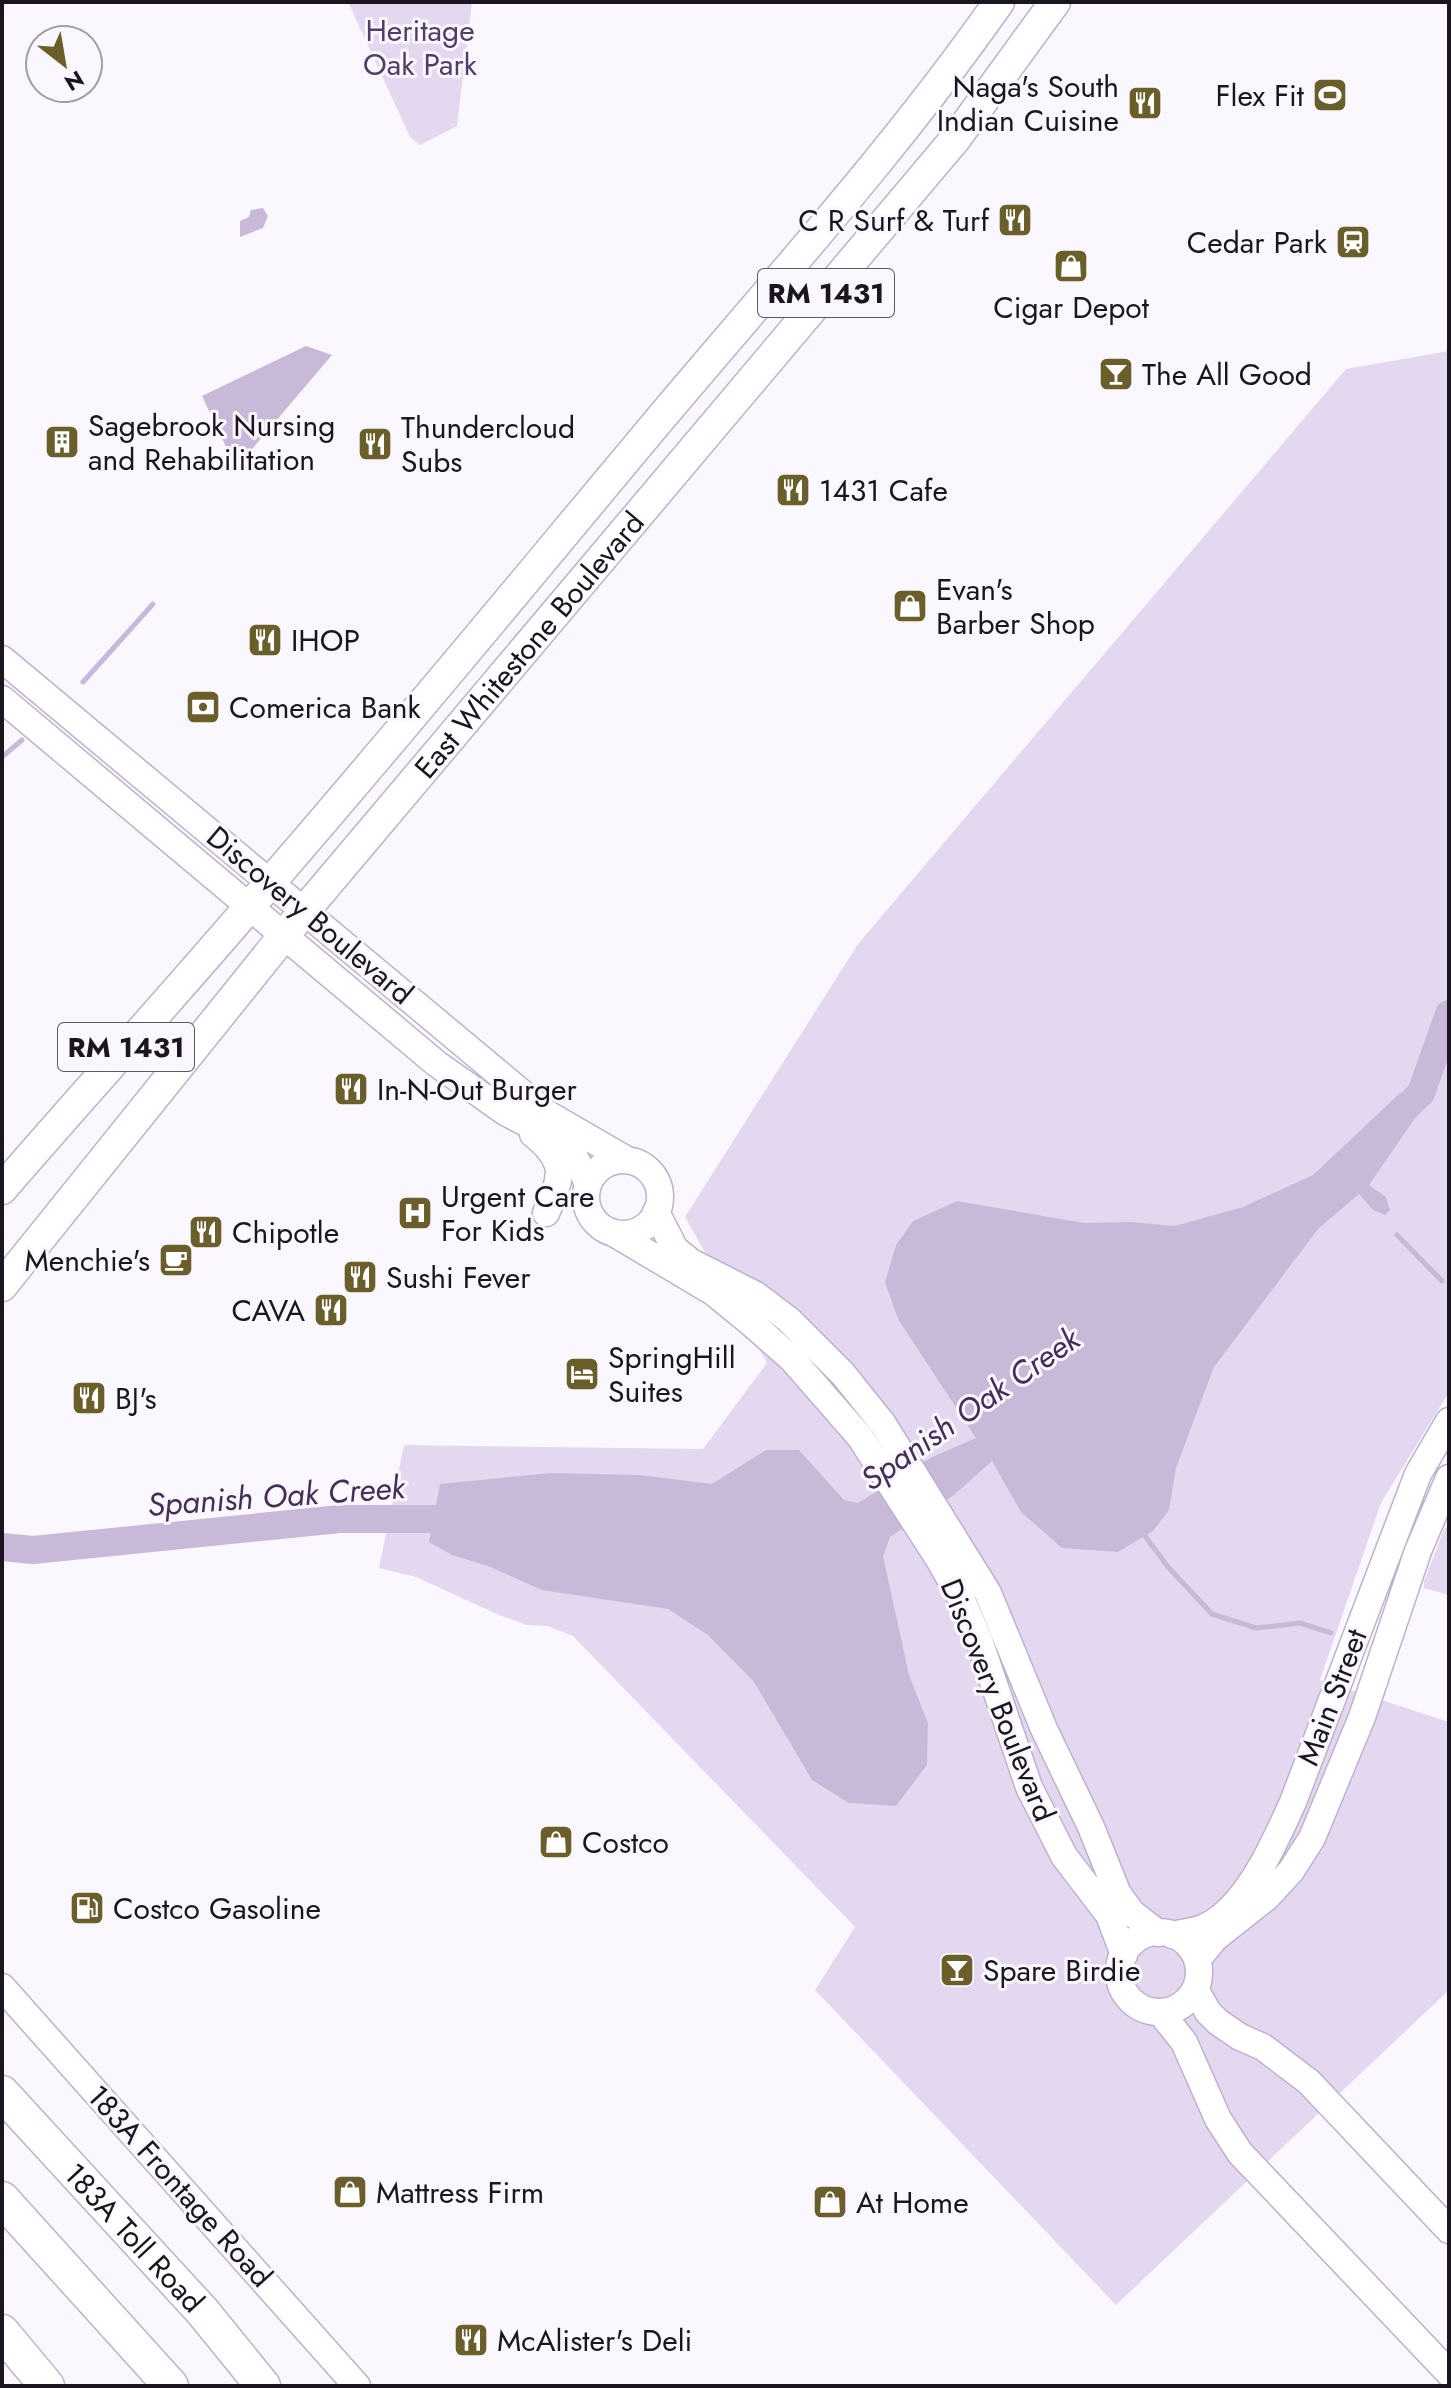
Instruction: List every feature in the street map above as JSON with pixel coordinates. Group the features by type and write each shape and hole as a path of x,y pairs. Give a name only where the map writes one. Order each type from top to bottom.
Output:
{"highway":[{"name":"183A Toll Road","path":"2,2093 203,2312 263,2386"},
{"path":"2,2199 171,2386"},
{"path":"203,2312 279,2386"},
{"path":"2,2332 47,2386"}],"main road":[{"name":"East Whitestone Boulevard","path":"2,1189 251,906 829,221 950,71 999,2"},
{"name":"East Whitestone Boulevard","path":"2,1286 285,934 956,138 1055,2"}],"street":[{"name":"Discovery Boulevard","path":"2,659 546,1113 627,1160"},
{"name":"Discovery Boulevard","path":"2,699 437,1064 505,1112 564,1143 588,1183"},
{"path":"505,1112 541,1140 554,1156 559,1183 546,1213"},
{"path":"627,1160 642,1165 653,1175 660,1196 656,1212 645,1226 620,1234 597,1224 588,1209 586,1193 588,1183 604,1165 627,1160"},
{"name":"Discovery Boulevard","path":"656,1212 675,1249 691,1262 756,1295 789,1320 843,1374 883,1424 951,1555 962,1600 979,1640 1029,1787 1064,1856 1109,1915 1124,1955"},
{"name":"Discovery Boulevard","path":"612,1232 713,1292 751,1323 792,1359 860,1437 1002,1624 1044,1729 1091,1827 1118,1894 1132,1913 1165,1934"},
{"name":"Main Street","path":"1165,1934 1204,1927 1229,1909 1266,1856 1293,1802 1418,1474 1449,1421"},
{"name":"Main Street","path":"1197,1960 1215,1938 1267,1897 1291,1871 1312,1838 1362,1717 1398,1609 1449,1478"},
{"path":"1370,1597 1398,1609"},
{"path":"1165,1934 1192,1949 1197,1960 1198,1980 1195,1989 1181,2006 1160,2012 1141,2008 1125,1994 1119,1974 1124,1955 1138,1939 1165,1934"},
{"name":"183A Frontage Road","path":"2,1987 357,2386"},
{"path":"1195,1989 1208,2012 1218,2022 1240,2037 1263,2047 1309,2082 1449,2230"},
{"path":"1160,2012 1184,2042 1203,2089 1240,2153 1449,2373"}],"green space":[{"name":"Heritage Oak Park","path":"348,2 472,2 457,126 420,145 410,137"},
{"path":"1449,351 1449,1392 1381,1503 1320,1680 1449,1722 1449,1990 1116,2305 815,1990 855,1927 573,1636 547,1626 527,1625 416,1577 379,1568 404,1445 703,1449 767,1363 685,1217 858,944 1346,369"},
{"path":"1445,1527 1449,1529 1449,1595 1424,1588"}],"water":[{"path":"263,208 268,216 263,228 240,237 240,221 249,217 251,210"},
{"path":"306,346 332,355 236,468 202,396"},
{"path":"1421,1093 1422,1108 1369,1185 1386,1197 1390,1210 1385,1215 1373,1210 1359,1194 1318,1229 1214,1367 1176,1468 1169,1510 1153,1531 1118,1552 1062,1548 1021,1512 992,1461 954,1495 890,1537 883,1556 909,1675 928,1723 927,1765 896,1806 849,1803 812,1780 754,1682 708,1635 668,1609 542,1590 488,1566 452,1555 429,1542 440,1484 551,1473 639,1475 712,1484 766,1450 799,1450 844,1500 858,1503 930,1458 976,1438 898,1319 885,1282 896,1245 913,1221 957,1201 1084,1223 1130,1222 1175,1226 1243,1207 1313,1175 1399,1094"}],"waterway":[{"path":"83,682 153,604"},
{"path":"2,757 22,740"},
{"name":"Spanish Oak Creek","path":"1395,1118 1421,1093 1449,1014"},
{"path":"1397,1235 1442,1281"},
{"name":"Spanish Oak Creek","path":"2,1547 33,1550 340,1519 440,1519 469,1527"},
{"path":"1145,1536 1168,1567 1212,1614 1256,1628 1300,1623 1331,1633"}],"place":[{"name":"Flex Fit","path":"1330,95"},
{"name":"Naga's South Indian Cuisine","path":"1145,103"},
{"name":"C R Surf & Turf","path":"1015,220"},
{"name":"Cedar Park","path":"1353,242"},
{"name":"Cigar Depot","path":"1071,266"},
{"name":"The All Good","path":"1116,374"},
{"name":"Sagebrook Nursing and Rehabilitation","path":"62,442"},
{"name":"Thundercloud Subs","path":"375,444"},
{"name":"1431 Cafe","path":"793,490"},
{"name":"Evan's Barber Shop","path":"910,606"},
{"name":"IHOP","path":"265,640"},
{"name":"Comerica Bank","path":"203,707"},
{"name":"In-N-Out Burger","path":"351,1089"},
{"name":"Urgent Care For Kids","path":"415,1213"},
{"name":"Chipotle","path":"206,1232"},
{"name":"Menchie's","path":"176,1260"},
{"name":"Sushi Fever","path":"360,1277"},
{"name":"CAVA","path":"331,1310"},
{"name":"SpringHill Suites","path":"582,1374"},
{"name":"BJ's","path":"89,1398"},
{"name":"Costco","path":"556,1842"},
{"name":"Costco Gasoline","path":"87,1908"},
{"name":"Spare Birdie","path":"957,1970"},
{"name":"Mattress Firm","path":"350,2192"},
{"name":"At Home","path":"830,2202"},
{"name":"McAlister's Deli","path":"471,2340"}]}
